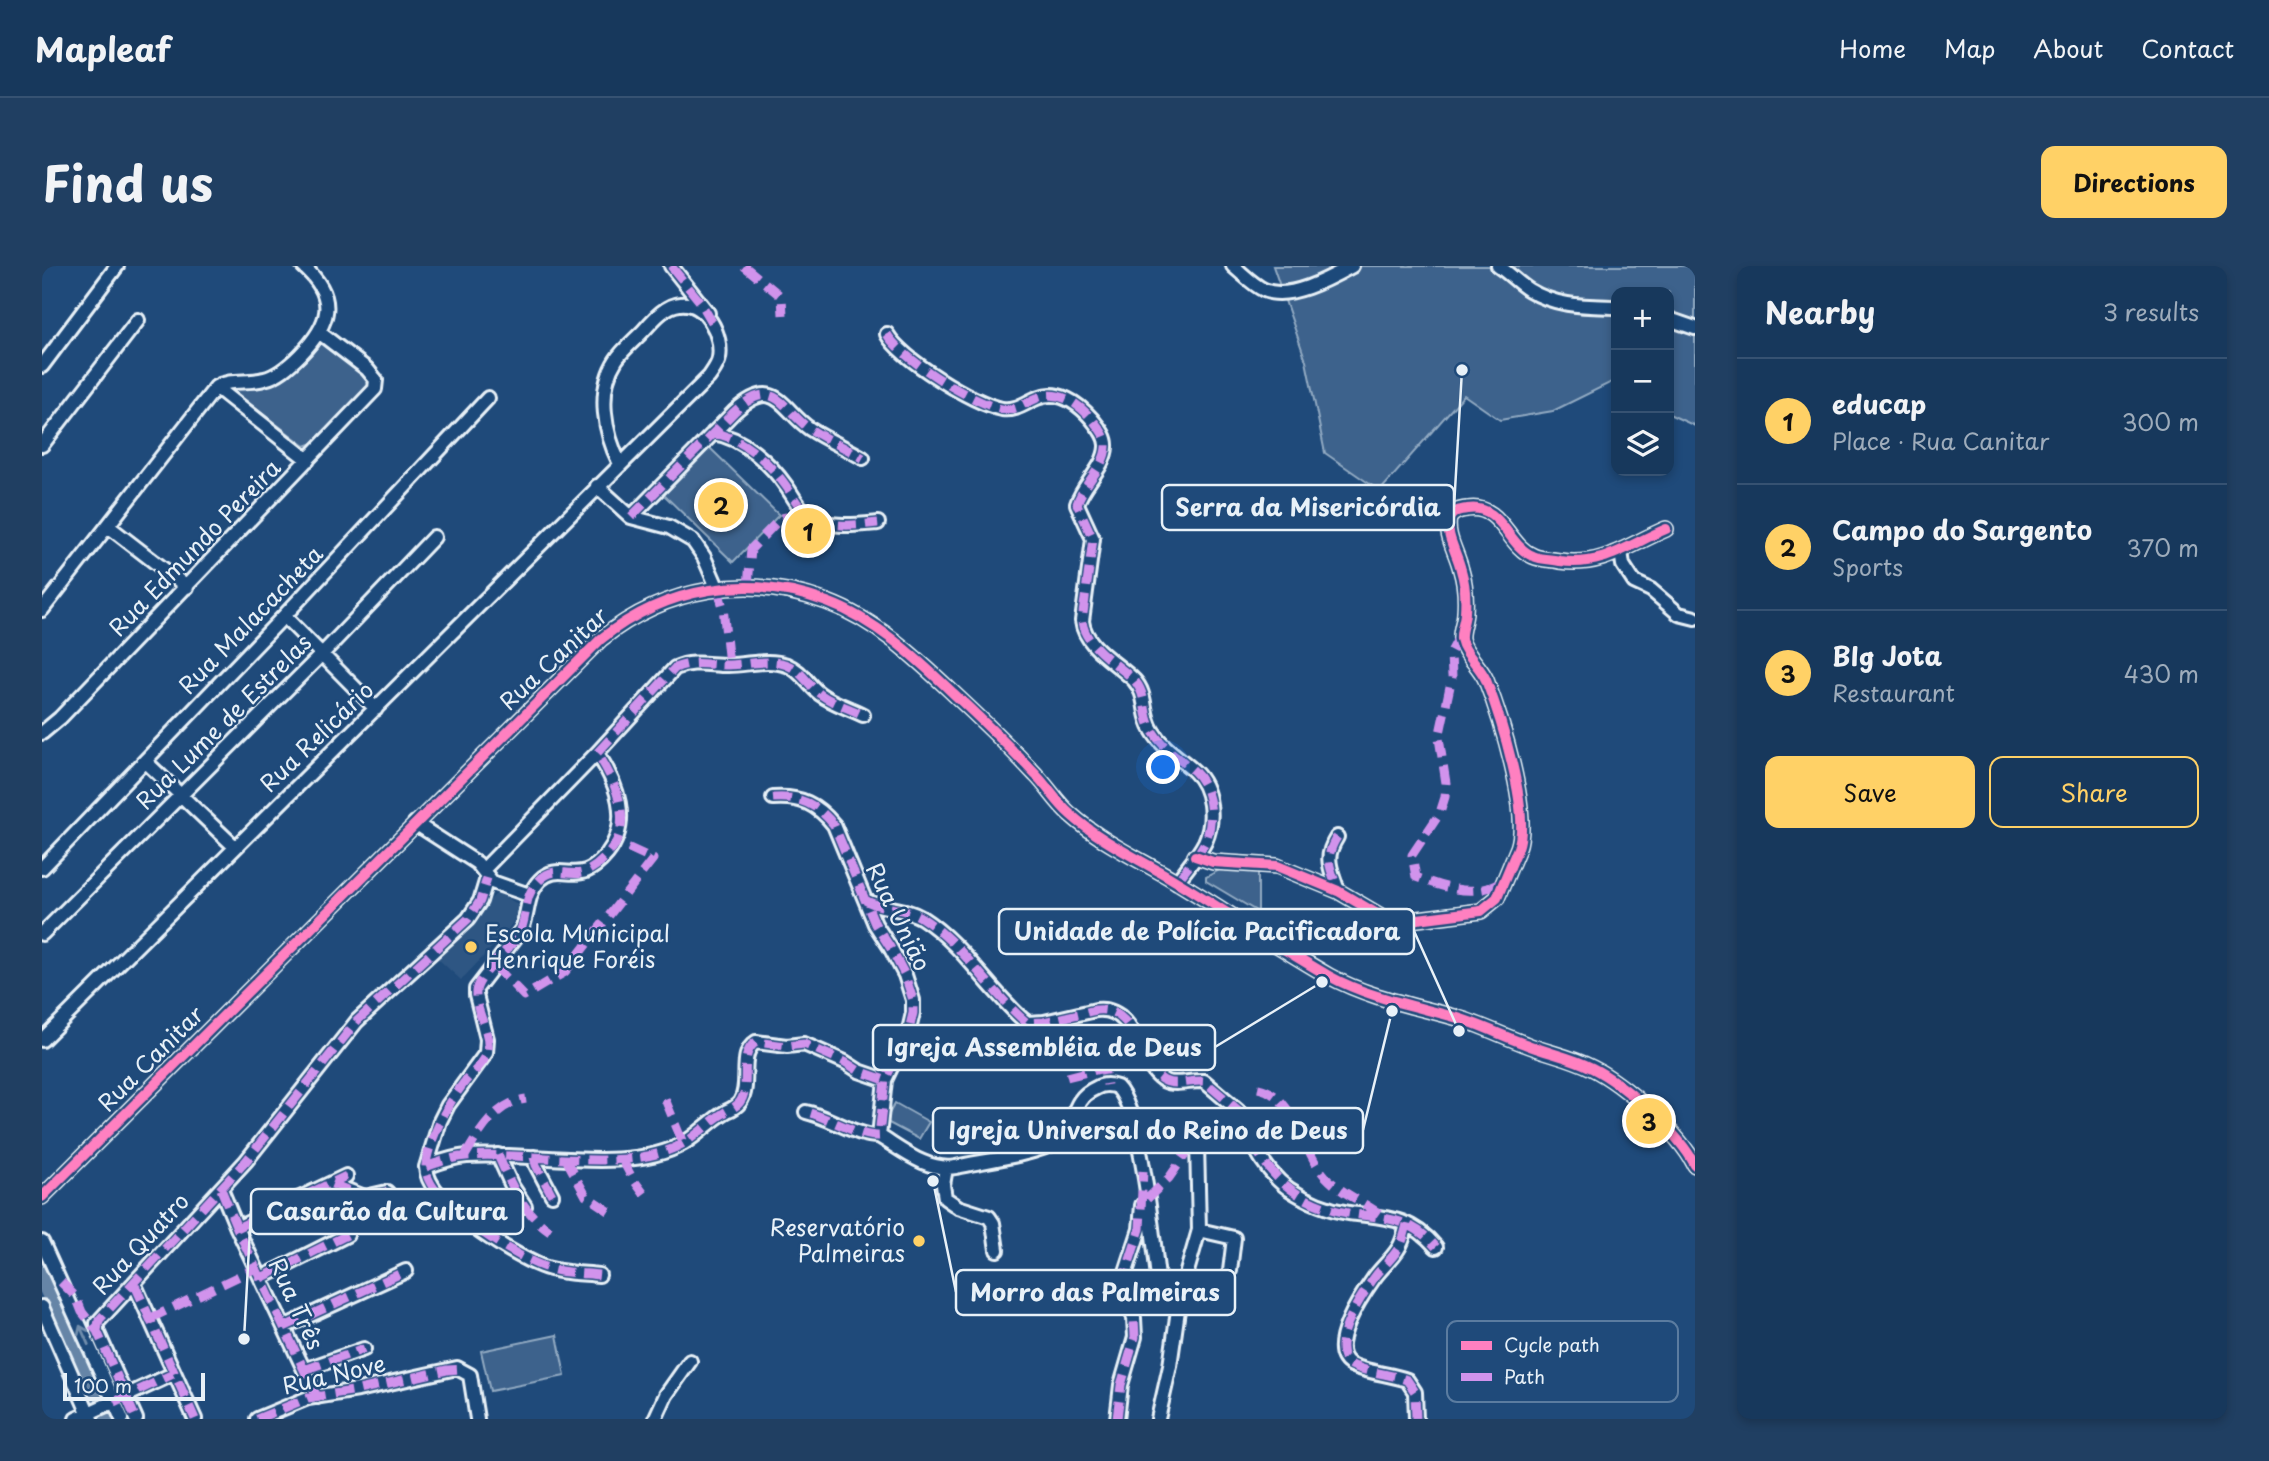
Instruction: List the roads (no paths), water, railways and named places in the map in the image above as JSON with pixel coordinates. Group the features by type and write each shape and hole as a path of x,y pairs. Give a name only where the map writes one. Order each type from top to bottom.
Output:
{"street":[{"path":"42,366 117,266"},
{"path":"42,610 216,387 229,381 265,379 277,374 290,365 320,333 324,324 326,303 318,281 303,266"},
{"path":"671,266 701,303 712,323"},
{"path":"1234,266 1254,283 1268,291 1276,292 1313,285 1352,266"},
{"path":"1498,266 1529,290 1560,304 1611,307"},
{"path":"620,464 610,443 605,416 610,374 618,357 652,321 673,305 686,304 695,307 708,316 712,323"},
{"path":"42,445 138,320"},
{"path":"1674,320 1695,328"},
{"name":"Rua Relicário","path":"42,1040 709,377 716,368 720,350 712,323"},
{"name":"Rua Edmundo Pereira","path":"42,733 60,718 187,587 375,389 376,380 367,369 320,333"},
{"path":"887,334 897,349 913,362 983,403 1012,409 1037,398 1057,394 1087,414 1102,431 1106,447 1103,458 1082,490 1077,503 1093,540 1083,630 1094,645 1136,682 1144,696 1152,730 1167,749 1205,785 1210,816 1208,834 1177,882"},
{"path":"216,387 307,460"},
{"path":"631,517 741,405 759,397 771,396 784,402 810,428 863,458"},
{"name":"Rua Malacacheta","path":"42,868 488,398"},
{"path":"713,433 737,441 769,466 811,517 830,525 878,523"},
{"path":"597,486 631,517 669,527 693,541 704,557 717,587"},
{"path":"1195,856 1213,862 1277,866 1338,891 1384,918 1402,921 1482,911 1497,898 1521,839 1515,781 1507,746 1488,688 1479,668 1466,650 1461,634 1465,593 1461,568 1447,529 1449,518 1454,512 1475,508 1491,514 1527,552 1538,558 1585,563 1621,551 1666,529"},
{"path":"108,526 187,587"},
{"name":"Rua Lume de Estrelas","path":"42,934 434,537"},
{"path":"1621,551 1623,565 1634,582 1651,590 1679,614 1695,618"},
{"name":"Rua Canitar","path":"42,1197 581,658 619,625 672,598 717,587 748,586 796,592 828,602 873,626 907,651 1003,740 1045,784 1067,812 1101,839 1350,987 1463,1020 1591,1067 1623,1089 1669,1128 1695,1165"},
{"path":"284,616 376,709"},
{"path":"485,874 675,667 688,662 729,665 766,662 788,665 800,672 818,692 863,715"},
{"path":"597,753 617,790 620,824 616,842 594,867 585,872 550,873 542,877 528,895 526,919 522,929 477,989 476,995 487,1039 486,1053 448,1105 426,1173 432,1186 447,1205 503,1245 542,1266 599,1275"},
{"path":"145,761 234,847"},
{"name":"Rua União","path":"773,798 801,799 816,806 828,818 838,833 875,924 905,975 913,1013 909,1030 885,1080 880,1136"},
{"path":"415,823 477,863 485,874 528,895"},
{"path":"1337,838 1329,852 1328,861 1338,891"},
{"name":"Rua Quatro","path":"117,1400 97,1331 99,1320 221,1189 357,1021 468,919 480,901 485,874"},
{"path":"865,900 875,905 909,912 932,925 958,947 1027,1023 1044,1022 1096,1010 1115,1012 1127,1024 1163,1080 1204,1081 1238,1110 1268,1169 1287,1188 1334,1210 1383,1216 1407,1224 1423,1233 1436,1247"},
{"path":"426,1167 465,1156 618,1160 648,1157 683,1143 740,1102 745,1088 747,1051 756,1042 787,1046 804,1044 885,1080"},
{"path":"806,1112 831,1119 864,1134 880,1136 929,1164 946,1168 1027,1152 1053,1143 1066,1131 1079,1100 1094,1088 1107,1085 1120,1090 1133,1124 1143,1171 1158,1277 1167,1292 1180,1296"},
{"path":"1158,1419 1170,1366 1180,1296 1199,1230 1199,1132 1207,1122 1219,1116 1232,1116 1243,1122"},
{"path":"498,1155 512,1186 525,1206"},
{"path":"534,1157 552,1195"},
{"path":"946,1168 943,1185 945,1198 958,1207 989,1217 993,1223 998,1250"},
{"path":"1117,1419 1121,1385 1135,1338 1126,1272 1140,1229 1143,1171"},
{"path":"237,1227 346,1176"},
{"path":"332,1184 365,1198 387,1192"},
{"name":"Rua Três","path":"221,1189 317,1397"},
{"path":"1407,1224 1398,1250 1374,1278 1356,1306 1346,1328 1341,1349 1344,1358 1352,1365 1407,1380 1415,1392 1416,1419"},
{"path":"1199,1230 1234,1238 1230,1271"},
{"path":"261,1278 347,1235"},
{"path":"42,1242 117,1400 122,1419"},
{"path":"284,1327 406,1270"},
{"path":"134,1283 195,1419"},
{"path":"42,1307 91,1415"},
{"path":"304,1370 364,1349"},
{"path":"655,1419 666,1395 690,1361"},
{"name":"Rua Nove","path":"257,1419 293,1402 463,1369 470,1374 472,1381 477,1419"},
{"path":"76,1419 91,1415 173,1374"},
{"path":"117,1400 136,1419"}],"waterway":[{"path":"42,1275 108,1419"}],"place":[{"name":"Serra da Misericórdia","path":"1462,370"},
{"name":"Campo do Sargento","path":"721,505"},
{"name":"educap","path":"808,531"},
{"name":"Escola Municipal Henrique Foréis","path":"471,947"},
{"name":"Igreja Assembléia de Deus","path":"1322,982"},
{"name":"Igreja Universal do Reino de Deus","path":"1392,1011"},
{"name":"Unidade de Polícia Pacificadora","path":"1459,1031"},
{"name":"BIg Jota","path":"1649,1121"},
{"name":"Morro das Palmeiras","path":"933,1181"},
{"name":"Reservatório Palmeiras","path":"919,1241"},
{"name":"Casarão da Cultura","path":"244,1339"}]}
